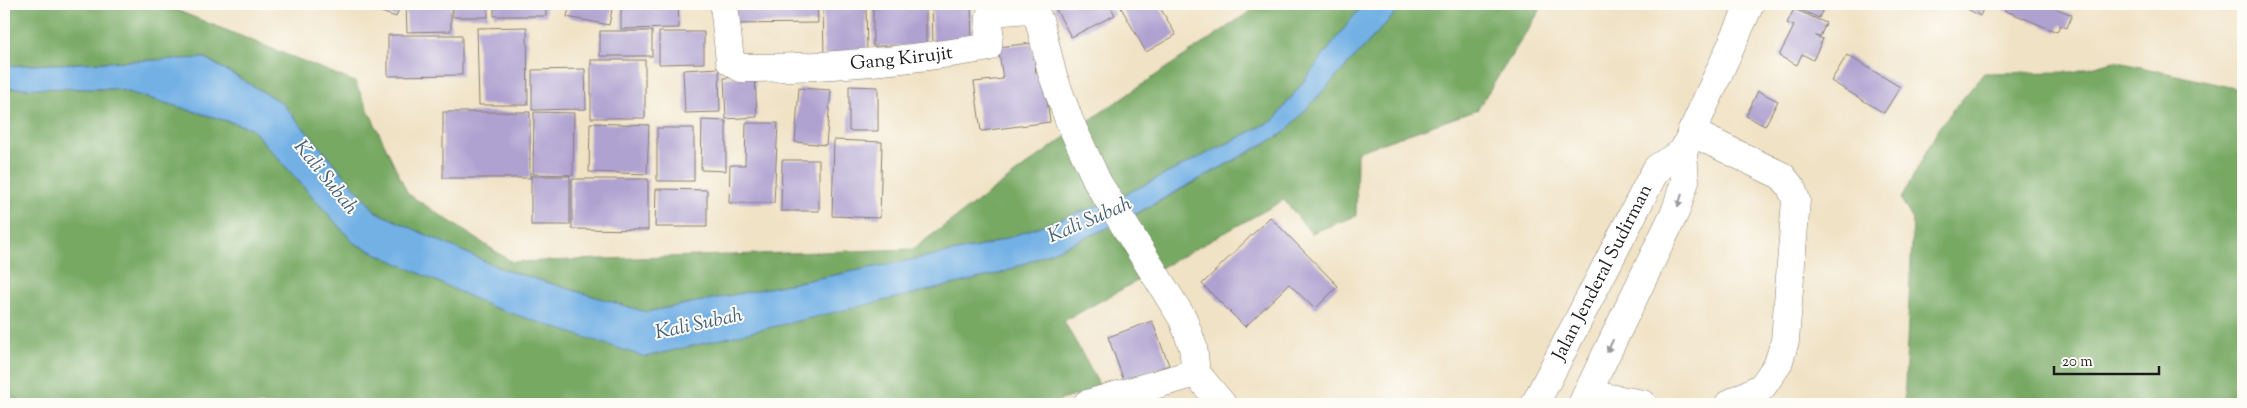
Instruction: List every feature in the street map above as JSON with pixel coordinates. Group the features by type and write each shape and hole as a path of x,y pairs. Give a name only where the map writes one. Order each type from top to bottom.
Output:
{"main road":[{"name":"Gang Kirujit","path":"724,4 730,61 741,68 830,66 948,54 984,48 988,47 990,16 992,12 1030,9 1035,12 1040,22 1052,73 1069,120 1098,184 1131,240 1183,319 1193,347 1196,373"},
{"name":"Jalan Jenderal Sudirman","path":"1585,399 1676,210 1685,181 1687,142 1750,4"},
{"name":"Jalan Jenderal Sudirman","path":"1535,404 1657,168 1687,142"},
{"path":"1687,142 1782,176 1792,188 1796,200 1785,341 1778,364 1762,387 1729,404"},
{"path":"1087,404 1196,373 1222,404"},
{"path":"1585,399 1643,404"}],"green space":[{"path":"4,4 161,4 355,82 408,194 512,262 913,249 1069,134 1104,204 987,245 646,312 502,269 376,212 282,103 206,58 4,66"},
{"path":"1261,4 1363,4 1274,120 1114,200 1078,128"},
{"path":"1404,4 1544,4 1477,110 1357,152 1356,216 1311,233 1284,200 1157,270 1126,220 1284,133"},
{"path":"2114,61 2243,90 2243,404 1904,404 1913,220 1901,199 1940,126 1984,73 2073,72"},
{"path":"9,88 117,89 251,128 354,243 493,307 645,356 1002,273 1115,225 1148,275 1064,321 1101,388 1047,404 4,404 4,91"}],"water":[{"name":"Kali Subah","path":"1363,4 1404,4 1284,133 1115,225 1002,273 645,357 492,307 354,243 251,128 117,89 9,88 4,91 4,66 205,58 282,103 376,212 502,269 646,312 987,245 1114,200 1274,120"}],"building":[{"path":"356,4 401,4 396,17"},
{"path":"406,4 451,4 451,31 407,32"},
{"path":"453,4 488,4 488,17 453,17"},
{"path":"494,4 546,4 546,16 494,16"},
{"path":"570,4 613,4 609,25 567,17"},
{"path":"621,4 678,4 679,28 621,29"},
{"path":"733,4 817,4 818,23 733,24"},
{"path":"823,4 866,4 867,54 824,55"},
{"path":"873,4 926,4 926,46 873,46"},
{"path":"932,4 971,4 972,43 933,44"},
{"path":"1053,4 1109,4 1115,15 1071,37"},
{"path":"1119,4 1158,4 1176,35 1146,52"},
{"path":"1795,4 1825,4 1819,18 1794,7"},
{"path":"1958,4 1998,4 1995,10 1985,5 1980,16"},
{"path":"1998,4 2045,4 2072,15 2067,28 2060,25 2057,32 2004,10 2005,7"},
{"path":"1794,9 1826,23 1820,37 1815,36 1823,39 1813,60 1802,54 1797,65 1779,56 1794,26 1787,23"},
{"path":"527,27 528,105 479,105 477,28"},
{"path":"600,31 652,31 652,56 600,56"},
{"path":"659,32 704,32 704,63 659,64"},
{"path":"388,35 462,35 462,75 388,76"},
{"path":"1032,43 1036,73 1043,72 1050,122 981,131 974,82 1003,79 998,47"},
{"path":"1847,55 1900,87 1884,113 1831,81"},
{"path":"591,60 645,60 645,118 591,118"},
{"path":"719,68 720,112 685,113 683,70"},
{"path":"585,69 586,109 532,110 532,70"},
{"path":"755,76 757,117 726,119 724,78"},
{"path":"849,86 878,87 878,131 849,131"},
{"path":"799,88 831,90 826,145 795,142"},
{"path":"1758,91 1778,101 1765,126 1746,116"},
{"path":"443,112 530,112 530,178 443,178"},
{"path":"534,112 574,113 573,175 533,174"},
{"path":"702,120 726,121 726,171 701,170"},
{"path":"590,123 649,125 647,174 589,172"},
{"path":"746,123 778,123 774,203 729,203 730,165 745,165"},
{"path":"657,128 694,128 694,181 657,181"},
{"path":"834,140 882,142 880,218 832,216"},
{"path":"782,160 819,160 819,211 781,211"},
{"path":"531,176 570,176 570,225 531,225"},
{"path":"572,179 648,179 648,230 572,229"},
{"path":"656,189 707,190 707,227 655,227"},
{"path":"1270,217 1338,286 1315,309 1289,284 1245,327 1202,284"},
{"path":"1152,321 1169,365 1124,381 1108,337"}]}
